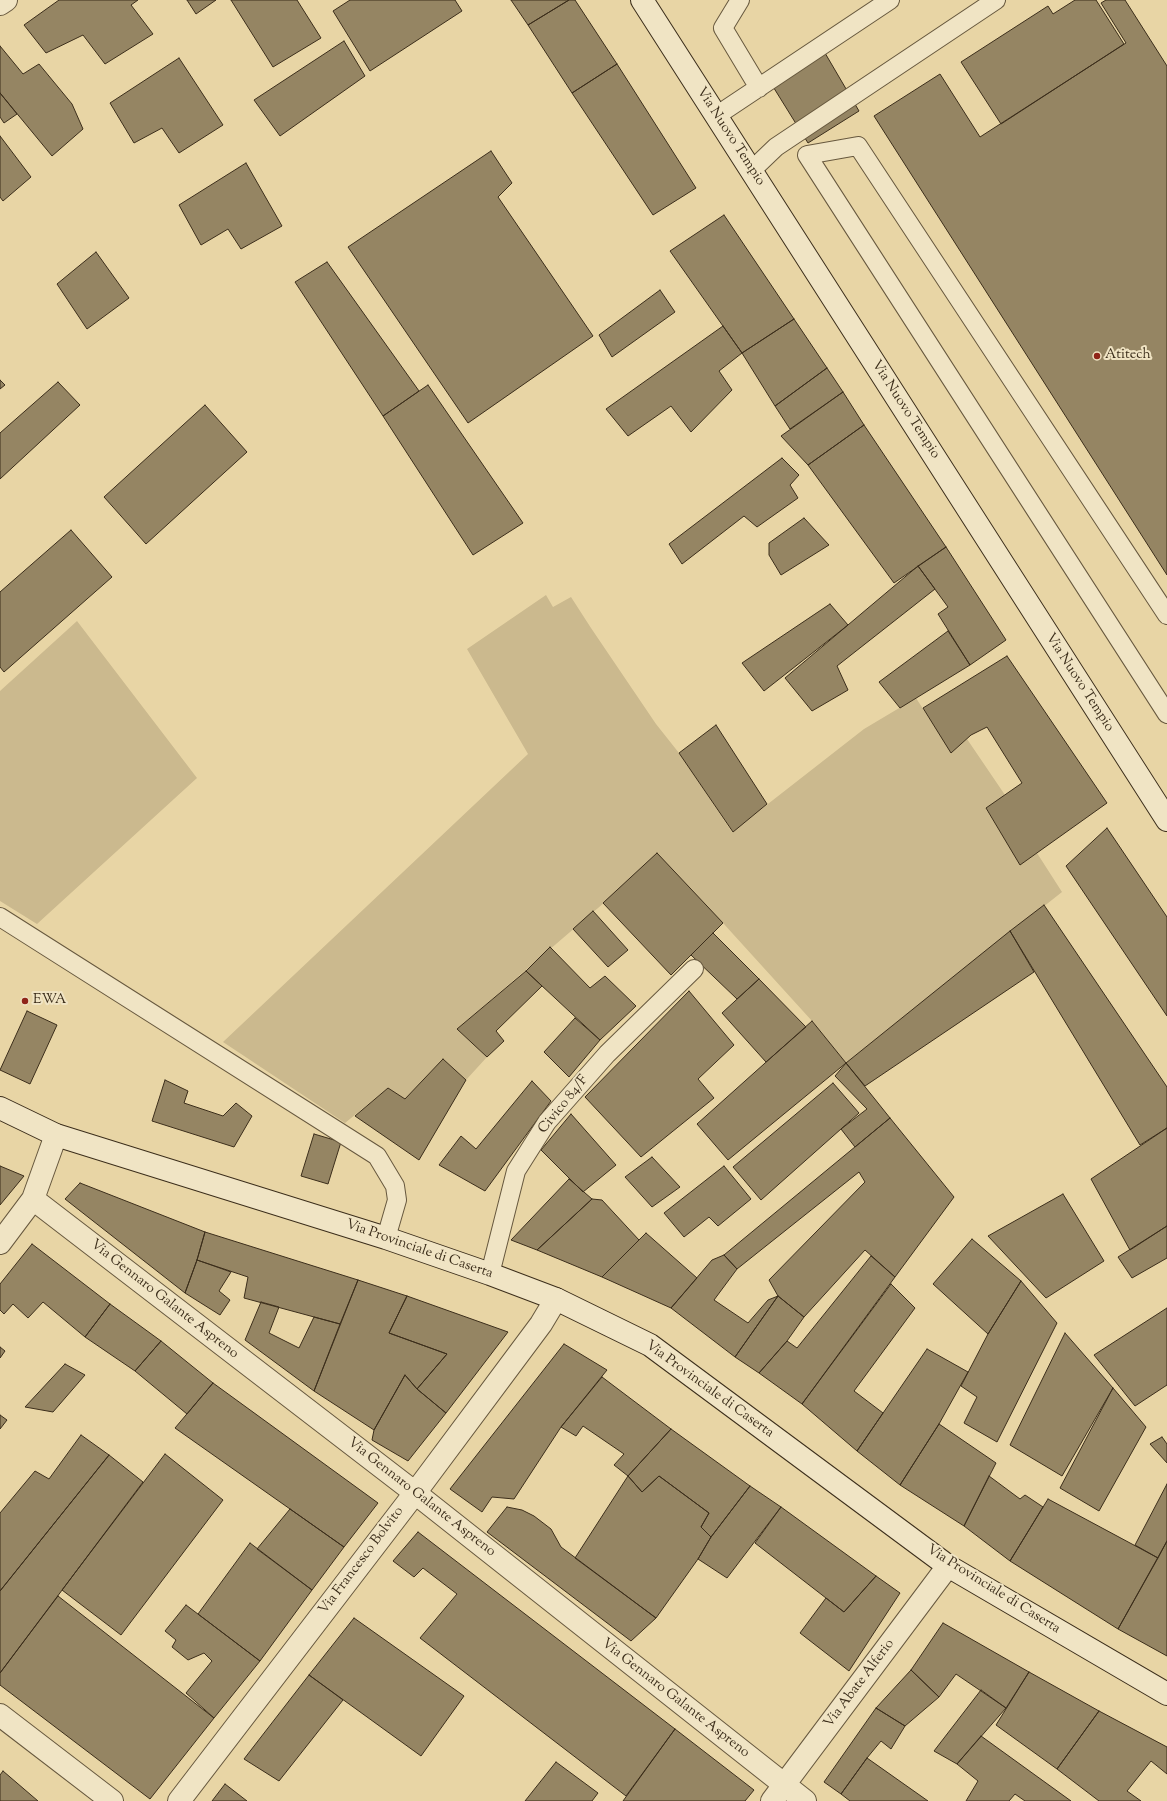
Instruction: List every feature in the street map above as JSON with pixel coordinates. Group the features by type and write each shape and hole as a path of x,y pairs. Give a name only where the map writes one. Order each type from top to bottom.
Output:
{"street":[{"path":"0,4 6,0"},
{"name":"Via Nuovo Tempio","path":"642,0 1167,820"},
{"name":"Via Provinciale di Caserta","path":"0,1108 56,1135 386,1238 490,1274 556,1299 650,1345 948,1566 1167,1694"},
{"path":"0,1242 33,1199 56,1135"},
{"name":"Via Gennaro Galante Aspreno","path":"33,1199 414,1493 778,1793 805,1801"},
{"name":"Via Francesco Bolvito","path":"179,1801 541,1324 556,1299"},
{"name":"Via Abate Alferio","path":"778,1793 948,1566"},
{"path":"0,1715 112,1801"}],"lane":[{"path":"716,116 890,0"},
{"path":"752,170 776,147 996,0"},
{"path":"741,2 723,28 759,88"},
{"path":"776,147 807,155 858,146 1167,615"},
{"path":"807,155 1167,714"},
{"path":"0,917 377,1156 394,1186 397,1200 386,1238"},
{"name":"Civico 84/F","path":"490,1274 516,1171 547,1122 607,1054 694,969"}],"shaded area":[{"path":"546,595 553,607 571,597 656,724 679,753 732,832 864,729 916,698 951,752 967,739 1005,795 986,809 1020,864 1037,853 1062,892 846,1063 812,1021 723,923 605,902 457,1029 487,1057 466,1080 443,1059 405,1099 388,1088 345,1123 223,1042 528,754 467,649"},
{"path":"77,621 197,778 37,924 0,901 0,691"}],"building":[{"path":"59,0 138,0 131,5 153,34 105,64 83,35 46,53 24,25"},
{"path":"187,0 216,0 196,14"},
{"path":"231,0 297,0 321,38 273,67"},
{"path":"350,0 455,0 462,11 370,71 333,11"},
{"path":"511,0 569,0 528,25"},
{"path":"569,0 575,0 617,64 572,93 528,25"},
{"path":"1075,0 1096,0 1124,44 1001,124 961,62 1048,6 1053,14"},
{"name":"Atitech","path":"1106,0 1125,0 1167,66 1167,575 874,116 940,74 980,137 1126,43 1101,3"},
{"path":"344,41 365,76 280,136 254,100"},
{"path":"0,46 23,74 39,64 72,104 83,129 52,156 0,93"},
{"path":"825,53 859,111 808,143 772,85"},
{"path":"179,58 223,125 179,153 162,128 134,143 110,103"},
{"path":"617,64 696,188 653,215 572,93"},
{"path":"0,93 17,114 4,123 0,117"},
{"path":"0,136 31,177 3,201 0,197"},
{"path":"491,151 512,183 498,197 593,336 468,423 348,247"},
{"path":"246,163 282,226 241,249 228,229 201,245 179,205"},
{"path":"724,215 794,319 742,353 670,251"},
{"path":"96,252 129,298 87,329 57,284"},
{"path":"327,262 419,391 383,416 295,282"},
{"path":"660,290 675,312 612,357 599,335"},
{"path":"794,319 827,368 775,406 742,353"},
{"path":"723,326 742,353 719,371 732,390 691,432 671,406 628,436 606,409"},
{"path":"827,368 843,392 790,429 775,406"},
{"path":"0,380 5,385 0,389"},
{"path":"58,382 80,405 0,479 0,433"},
{"path":"428,385 523,523 473,555 383,416"},
{"path":"843,392 864,425 808,465 781,436"},
{"path":"205,405 247,452 146,544 104,497"},
{"path":"864,425 946,547 894,583 808,465"},
{"path":"782,458 799,475 790,485 798,498 757,527 744,516 682,564 669,544"},
{"path":"804,518 829,545 781,575 769,555 769,543"},
{"path":"71,530 112,577 4,672 0,667 0,592"},
{"path":"946,547 1006,640 970,665 938,614 948,607 918,566"},
{"path":"918,566 935,589 837,666 848,690 812,711 785,678"},
{"path":"830,604 848,625 764,691 742,663"},
{"path":"948,631 970,665 900,708 879,682"},
{"path":"1007,656 1107,803 1020,865 986,808 1022,783 987,727 971,735 951,753 923,708"},
{"path":"716,725 767,804 733,832 679,753"},
{"path":"1107,828 1167,917 1167,1016 1066,866"},
{"path":"657,853 723,923 671,975 603,903"},
{"path":"1044,905 1167,1087 1167,1128 1140,1145 1010,931"},
{"path":"593,911 628,950 608,967 573,929"},
{"path":"1010,931 1034,972 865,1086 846,1063"},
{"path":"713,933 759,979 737,999 691,955"},
{"path":"550,947 590,988 605,976 636,1006 600,1040 526,971"},
{"path":"526,971 542,986 496,1031 504,1041 487,1057 457,1029"},
{"path":"759,979 806,1027 766,1062 722,1013"},
{"path":"689,991 734,1045 698,1079 714,1098 641,1157 585,1097"},
{"path":"27,1011 57,1025 30,1084 0,1070"},
{"path":"575,1018 600,1040 569,1077 544,1052"},
{"path":"812,1021 846,1063 728,1160 697,1124"},
{"path":"443,1059 466,1080 419,1160 355,1116 388,1088 405,1099"},
{"path":"846,1063 890,1118 855,1147 841,1129 867,1109 835,1076"},
{"path":"165,1080 188,1091 184,1103 223,1116 236,1103 252,1116 234,1147 152,1121"},
{"path":"532,1081 551,1101 485,1191 439,1165 461,1136 476,1149"},
{"path":"833,1083 859,1113 761,1200 733,1167"},
{"path":"571,1114 616,1165 583,1192 541,1150"},
{"path":"890,1118 954,1197 895,1277 865,1250 804,1317 778,1296 769,1280 865,1182 859,1172 737,1269 724,1255"},
{"path":"1167,1128 1167,1226 1130,1250 1091,1179"},
{"path":"314,1134 341,1142 328,1184 301,1176"},
{"path":"652,1157 680,1187 652,1207 625,1177"},
{"path":"0,1166 24,1176 0,1205"},
{"path":"724,1166 751,1199 718,1226 709,1217 684,1237 664,1213"},
{"path":"569,1179 592,1199 537,1250 511,1240"},
{"path":"80,1183 205,1232 185,1293 65,1199"},
{"path":"1063,1194 1104,1261 1046,1298 988,1236"},
{"path":"592,1199 602,1200 639,1240 602,1277 537,1250"},
{"path":"1167,1226 1167,1258 1132,1278 1118,1257"},
{"path":"205,1232 358,1280 340,1324 244,1298 248,1277 197,1260"},
{"path":"646,1233 697,1278 671,1308 602,1277"},
{"path":"972,1239 1021,1281 988,1334 933,1284"},
{"path":"32,1244 110,1304 85,1337 43,1302 28,1318 13,1304 4,1314 0,1310 0,1284"},
{"path":"724,1255 737,1269 714,1300 748,1323 768,1300 778,1296 735,1357 671,1308 712,1260"},
{"path":"871,1256 895,1277 802,1404 759,1373 787,1341 797,1348"},
{"path":"197,1260 231,1272 219,1291 230,1300 220,1315 185,1293"},
{"path":"358,1280 407,1296 389,1333 447,1354 417,1389 405,1375 374,1430 314,1391"},
{"path":"1021,1281 1057,1323 997,1442 964,1423 977,1397 961,1386 988,1334"},
{"path":"891,1284 915,1308 854,1391 883,1413 857,1451 802,1404"},
{"path":"407,1296 508,1332 446,1413 417,1389 447,1354 389,1333"},
{"path":"778,1296 804,1317 787,1341 759,1373 735,1357"},
{"path":"261,1302 279,1307 269,1333 299,1348 314,1317 340,1324 314,1391 245,1340"},
{"path":"110,1304 161,1341 135,1371 85,1337"},
{"path":"1167,1308 1167,1385 1135,1406 1094,1355"},
{"path":"1065,1333 1113,1388 1062,1476 1010,1445"},
{"path":"161,1341 213,1383 187,1414 135,1371"},
{"path":"564,1344 607,1370 561,1427 514,1499 492,1497 482,1512 450,1489"},
{"path":"0,1347 5,1351 0,1358"},
{"path":"927,1349 968,1372 939,1424 900,1485 857,1451"},
{"path":"65,1364 85,1375 53,1412 25,1407"},
{"path":"405,1375 417,1389 446,1413 408,1461 372,1440 374,1430"},
{"path":"602,1377 671,1429 628,1476 614,1465 624,1454 583,1426 576,1436 561,1427"},
{"path":"213,1383 378,1503 344,1547 175,1428"},
{"path":"1113,1388 1146,1427 1099,1511 1060,1488"},
{"path":"0,1415 7,1420 0,1429"},
{"path":"939,1424 996,1463 964,1526 900,1485"},
{"path":"671,1429 750,1486 711,1537 701,1527 709,1513 659,1476 642,1492 628,1476"},
{"path":"81,1435 109,1455 0,1591 0,1513 35,1471 49,1479"},
{"path":"1162,1437 1167,1444 1167,1463 1150,1444"},
{"path":"165,1454 223,1500 121,1635 62,1590"},
{"path":"109,1455 143,1482 0,1673 0,1591"},
{"path":"628,1476 642,1492 659,1476 709,1513 701,1527 711,1537 698,1559 656,1618 575,1558"},
{"path":"989,1476 1020,1499 1025,1495 1043,1507 1010,1561 964,1526"},
{"path":"1167,1484 1167,1541 1158,1558 1135,1545"},
{"path":"750,1486 781,1507 727,1578 698,1559 711,1537"},
{"path":"1048,1499 1158,1558 1118,1629 1010,1561"},
{"path":"507,1507 522,1510 534,1516 551,1529 561,1547 656,1618 631,1641 487,1532"},
{"path":"781,1507 876,1576 844,1612 755,1543"},
{"path":"290,1509 344,1547 312,1590 257,1549"},
{"path":"418,1532 675,1729 626,1796 420,1638 457,1594 423,1568 414,1577 393,1561"},
{"path":"1167,1541 1167,1656 1118,1629"},
{"path":"250,1543 312,1590 260,1661 198,1614"},
{"path":"876,1576 900,1593 849,1671 800,1633 826,1598 844,1612"},
{"path":"58,1596 214,1718 150,1799 0,1685 0,1673"},
{"path":"186,1605 260,1661 214,1718 186,1693 212,1661 204,1653 188,1660 172,1647 176,1640 165,1631"},
{"path":"354,1618 464,1696 421,1756 309,1675"},
{"path":"943,1623 1029,1672 1006,1708 956,1674 939,1697 911,1670"},
{"path":"911,1670 939,1697 905,1726 876,1708"},
{"path":"1029,1672 1099,1711 1057,1769 996,1725"},
{"path":"309,1675 343,1700 279,1781 244,1759"},
{"path":"981,1690 1006,1708 957,1764 934,1751"},
{"path":"876,1708 905,1726 891,1749 881,1741 841,1794 824,1782"},
{"path":"1099,1711 1167,1747 1167,1774 1151,1761 1127,1791 1141,1801 1099,1801 1057,1769"},
{"path":"675,1729 754,1790 745,1801 623,1801"},
{"path":"981,1736 1071,1801 1025,1801 1015,1794 1009,1801 966,1801 978,1781 957,1764"},
{"path":"867,1758 928,1801 850,1801 841,1794"},
{"path":"556,1762 598,1793 592,1801 525,1801"},
{"path":"3,1771 38,1801 0,1801 0,1775"},
{"path":"225,1784 247,1801 212,1801"}],"place":[{"name":"Atitech","path":"1097,356"},
{"name":"EWA","path":"25,1001"}]}
